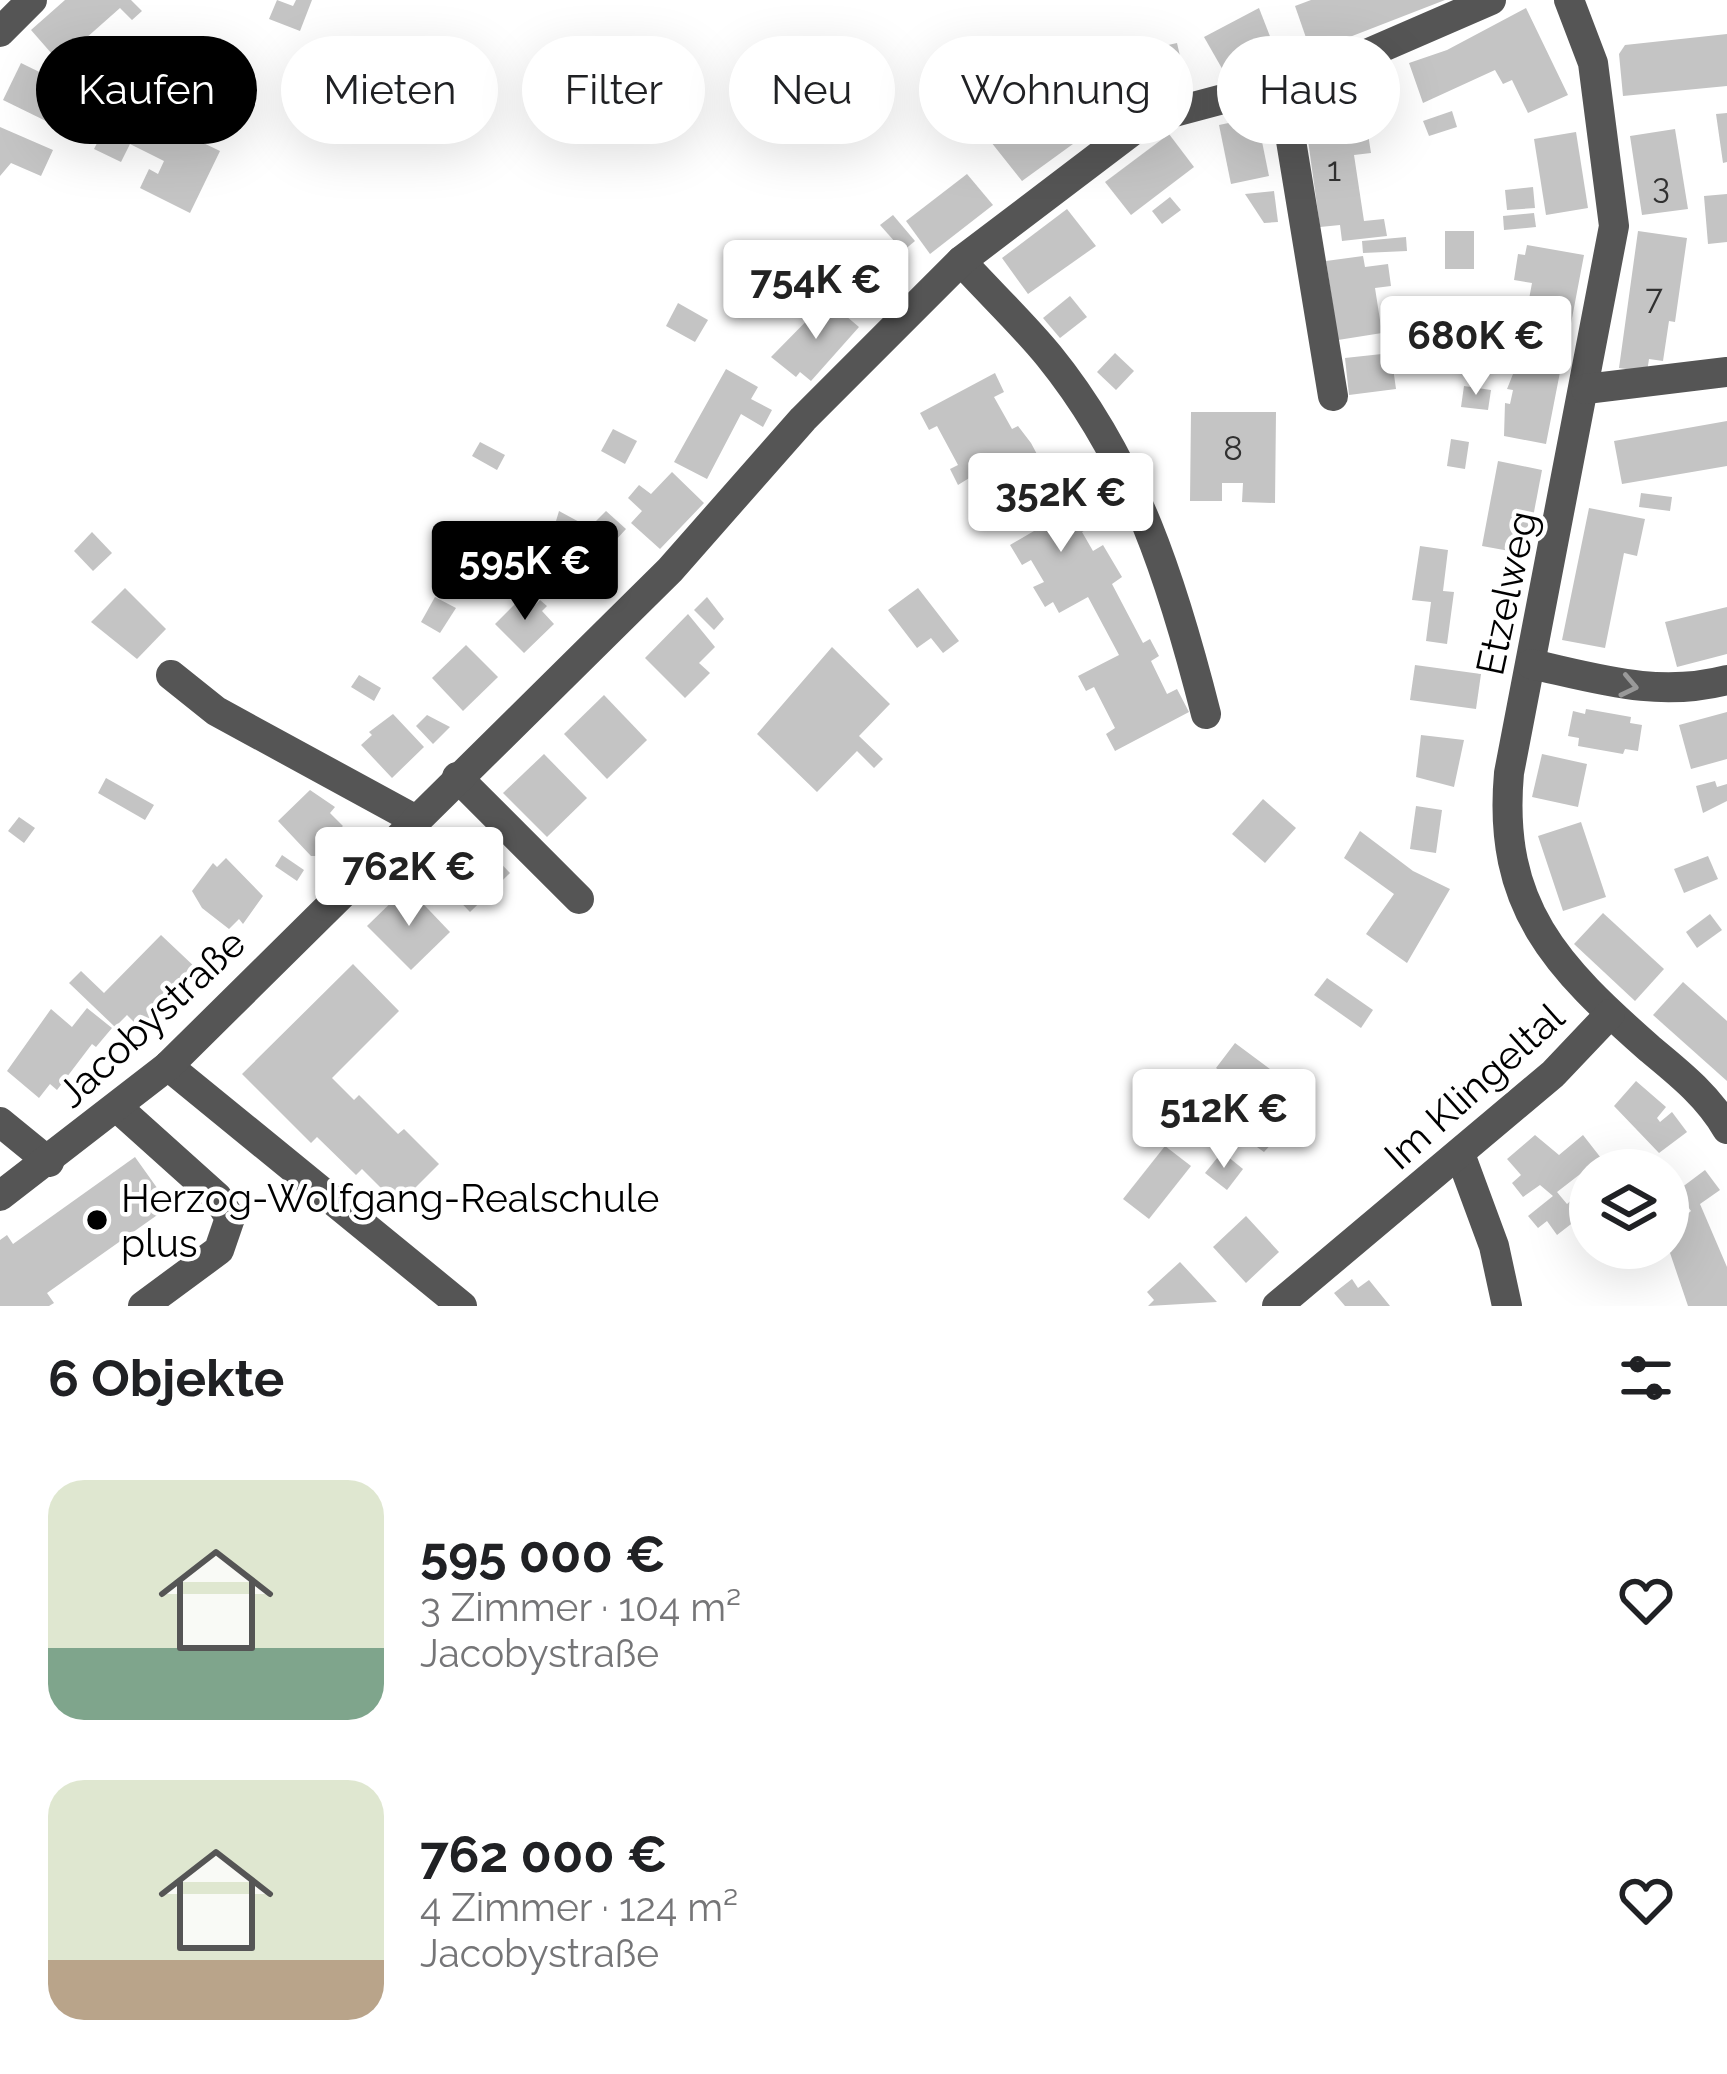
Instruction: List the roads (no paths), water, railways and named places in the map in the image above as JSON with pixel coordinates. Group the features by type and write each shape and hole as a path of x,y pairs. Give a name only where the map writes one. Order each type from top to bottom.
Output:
{"street":[{"path":"0,32 32,0"},
{"name":"Jacobystraße","path":"1400,41 1491,0"},
{"name":"Etzelweg","path":"1568,0 1593,63 1612,184 1611,264 1509,773 1507,828 1550,953 1610,1014 1699,1091 1727,1129"},
{"name":"Jacobystraße","path":"0,1196 119,1109 168,1066 670,570 803,419 962,261 1148,118 1217,102"},
{"path":"1292,144 1333,396"},
{"path":"962,261 1049,356 1118,460 1175,593 1206,714"},
{"path":"1586,388 1727,372"},
{"path":"1531,664 1647,690 1693,689 1727,680"},
{"path":"171,675 216,711 415,819"},
{"path":"457,777 579,899"},
{"name":"Im Klingeltal","path":"1277,1306 1553,1074 1610,1014"},
{"path":"168,1066 462,1306"},
{"path":"119,1109 217,1197 230,1218 220,1250 143,1306"},
{"path":"0,1122 49,1162"},
{"path":"1460,1154 1494,1246 1508,1306"}],"place":[{"name":"Herzog-Wolfgang-Realschule plus","path":"97,1220"}]}
